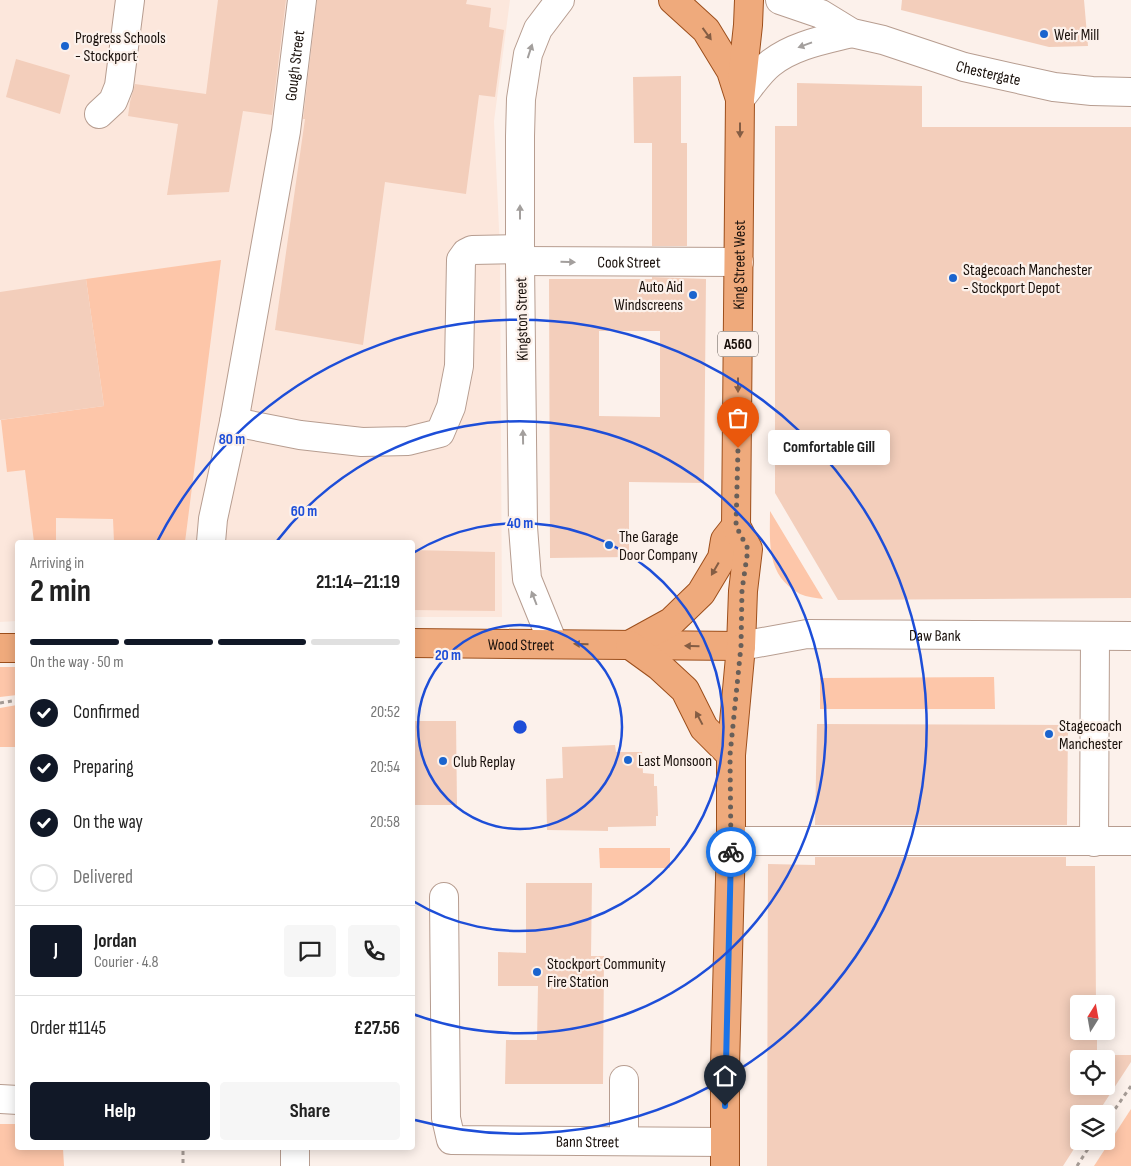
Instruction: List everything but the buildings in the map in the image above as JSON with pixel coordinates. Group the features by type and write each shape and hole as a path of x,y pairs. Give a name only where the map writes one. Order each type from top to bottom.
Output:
{"main road":[{"name":"A560","path":"673,0 706,30 731,71 740,99"},
{"name":"King Street West","path":"725,1154 731,841 730,755 741,646 742,590 748,549 736,526 740,99 748,25 748,0"},
{"name":"A560","path":"630,645 671,622 701,593 722,558 725,540 736,526"},
{"name":"Wood Street","path":"415,643 630,645"},
{"path":"630,645 741,646"},
{"path":"630,645 659,666 684,690 704,728 730,755"},
{"path":"0,648 15,648"}],"street":[{"path":"99,114 113,102 119,86 130,0"},
{"name":"Gough Street","path":"211,540 213,519 234,422 286,131 302,0"},
{"name":"Kingston Street","path":"553,643 527,579 524,527 520,255 521,109 528,54 538,29 560,0"},
{"name":"Chestergate","path":"780,0 821,14 852,33 883,40 964,67 1054,87 1092,91 1131,92"},
{"name":"Chestergate","path":"740,99 770,64 790,51 806,44 852,33"},
{"name":"Cook Street","path":"234,422 300,435 362,442 408,441 440,433 451,408 459,366 461,260 466,253 472,250 520,255 739,262"},
{"name":"Daw Bank","path":"741,646 807,634 1131,636"},
{"path":"1094,842 1095,636"},
{"path":"731,841 1131,841"},
{"name":"Bann Street","path":"444,897 446,1118 451,1140 624,1141 725,1154"},
{"path":"624,1080 624,1141"},
{"path":"0,1100 15,1100"},
{"path":"295,1150 295,1166"}],"path":[{"path":"0,703 15,700"},
{"path":"1115,1109 1131,1086"},
{"path":"183,1150 183,1163"},
{"path":"1076,1166 1087,1150"}],"shaded area":[{"path":"0,0 510,0 494,121 500,250 502,617 415,617 415,540 15,540 15,621 0,622"},
{"path":"221,260 185,540 114,540 113,519 56,518 56,540 34,540 25,470 7,472 1,420 104,406 86,279"},
{"path":"770,511 823,599 800,594 781,578 772,558"},
{"path":"0,667 15,667 15,695 0,697"},
{"path":"994,677 995,709 820,709 820,678"},
{"path":"15,705 15,747 0,747 0,708"},
{"path":"599,848 670,848 670,868 600,868"},
{"path":"1131,1109 1131,1166 1094,1166 1104,1150 1115,1150 1115,1134"},
{"path":"0,1124 15,1124 15,1150 63,1150 64,1166 0,1166"}],"way so far":[{"path":"731,852 730,755 741,646 742,590 748,549 736,526 738,448"}],"place":[{"name":"Weir Mill","path":"1044,34"},
{"name":"Progress Schools - Stockport","path":"65,46"},
{"name":"Stagecoach Manchester - Stockport Depot","path":"953,278"},
{"name":"Auto Aid Windscreens","path":"693,295"},
{"name":"Comfortable Gill","path":"738,448"},
{"name":"The Garage Door Company","path":"609,545"},
{"name":"Stagecoach Manchester","path":"1049,734"},
{"name":"Last Monsoon","path":"628,760"},
{"name":"Club Replay","path":"443,761"},
{"name":"Stockport Community Fire Station","path":"537,972"}],"route":[{"path":"725,1106 731,852"}]}
